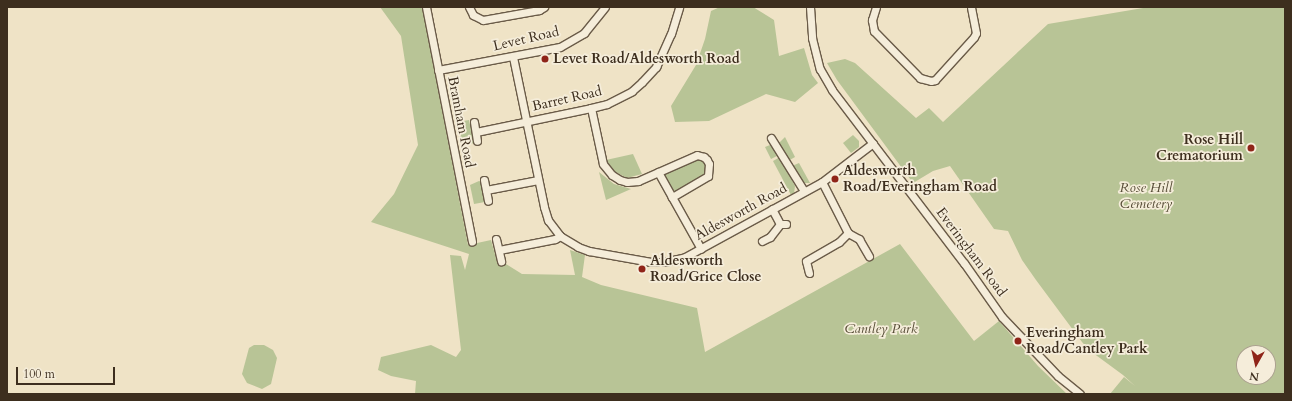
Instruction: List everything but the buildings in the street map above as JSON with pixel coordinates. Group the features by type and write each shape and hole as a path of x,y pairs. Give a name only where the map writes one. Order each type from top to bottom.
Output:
{"street":[{"name":"Bramham Road","path":"426,7 472,242"},
{"path":"470,7 473,15 483,20 539,10 544,7"},
{"name":"Levet Road","path":"438,70 560,47 574,40 591,26 605,7"},
{"name":"Barret Road","path":"476,132 591,108 617,100 642,82 656,67 664,52 679,7"},
{"name":"Everingham Road","path":"810,7 812,38 824,78 964,263 1002,317 1058,376 1080,394"},
{"path":"876,7 872,20 874,31 920,78 931,81 936,80 974,37 976,33 971,7"},
{"name":"Aldesworth Road","path":"513,57 538,180 548,220 560,236 578,247 589,250 651,262 674,261 701,249 822,182 873,144"},
{"path":"591,108 602,164 606,170 616,178 627,182 638,181 697,155 704,156 709,164 708,176 672,197"},
{"path":"474,122 477,141"},
{"path":"771,138 804,191"},
{"path":"658,172 701,249"},
{"path":"484,180 488,202"},
{"path":"486,190 538,180"},
{"path":"822,182 848,233 859,239 869,256"},
{"path":"762,241 770,237 783,224 772,209"},
{"path":"809,273 806,261 839,242 848,233"},
{"path":"499,250 555,239 560,236"},
{"path":"496,239 501,261"}],"green space":[{"name":"Cantley Park","path":"380,7 422,7 468,245 491,240 498,265 506,264 522,274 575,275 570,250 585,255 582,277 601,285 697,308 705,352 900,244 974,341 999,321 1038,366 1067,394 415,394 416,381 391,376 378,370 381,357 431,345 456,357 461,350 450,255 461,256 465,270 469,254 371,222 394,194 418,145 401,36"},
{"path":"720,7 753,7 774,20 779,56 804,48 812,75 818,83 795,102 766,94 709,121 675,122 671,106 696,65 705,39 711,11"},
{"name":"Rose Hill Cemetery","path":"1149,7 1285,7 1285,394 1110,394 1124,377 1135,386 1123,375 1089,350 1082,342 1022,260 1008,231 994,229 950,166 933,171 913,183 837,80 827,63 845,59 855,63 916,118 929,108 943,122 1048,24"},
{"path":"469,120 474,143 462,146 458,122"},
{"path":"853,135 859,141 859,147 851,153 843,143"},
{"path":"785,137 795,157 788,161 779,143"},
{"path":"770,145 779,155 771,159 765,147"},
{"path":"633,154 642,174 627,178 612,170 606,160"},
{"path":"697,155 704,157 709,171 672,197 658,172"},
{"path":"780,157 795,186 794,194 791,195 773,161"},
{"path":"799,163 810,183 805,183 800,180 792,166"},
{"path":"599,172 614,184 631,189 606,200"},
{"path":"479,181 482,182 485,202 474,204 470,185"},
{"path":"254,345 264,345 273,350 277,358 271,384 262,389 247,383 242,374 249,348"}],"place":[{"name":"Levet Road/Aldesworth Road","path":"545,59"},
{"name":"Rose Hill Crematorium","path":"1251,148"},
{"name":"Aldesworth Road/Everingham Road","path":"835,179"},
{"name":"Aldesworth Road/Grice Close","path":"642,269"},
{"name":"Everingham Road/Cantley Park","path":"1018,341"}]}
